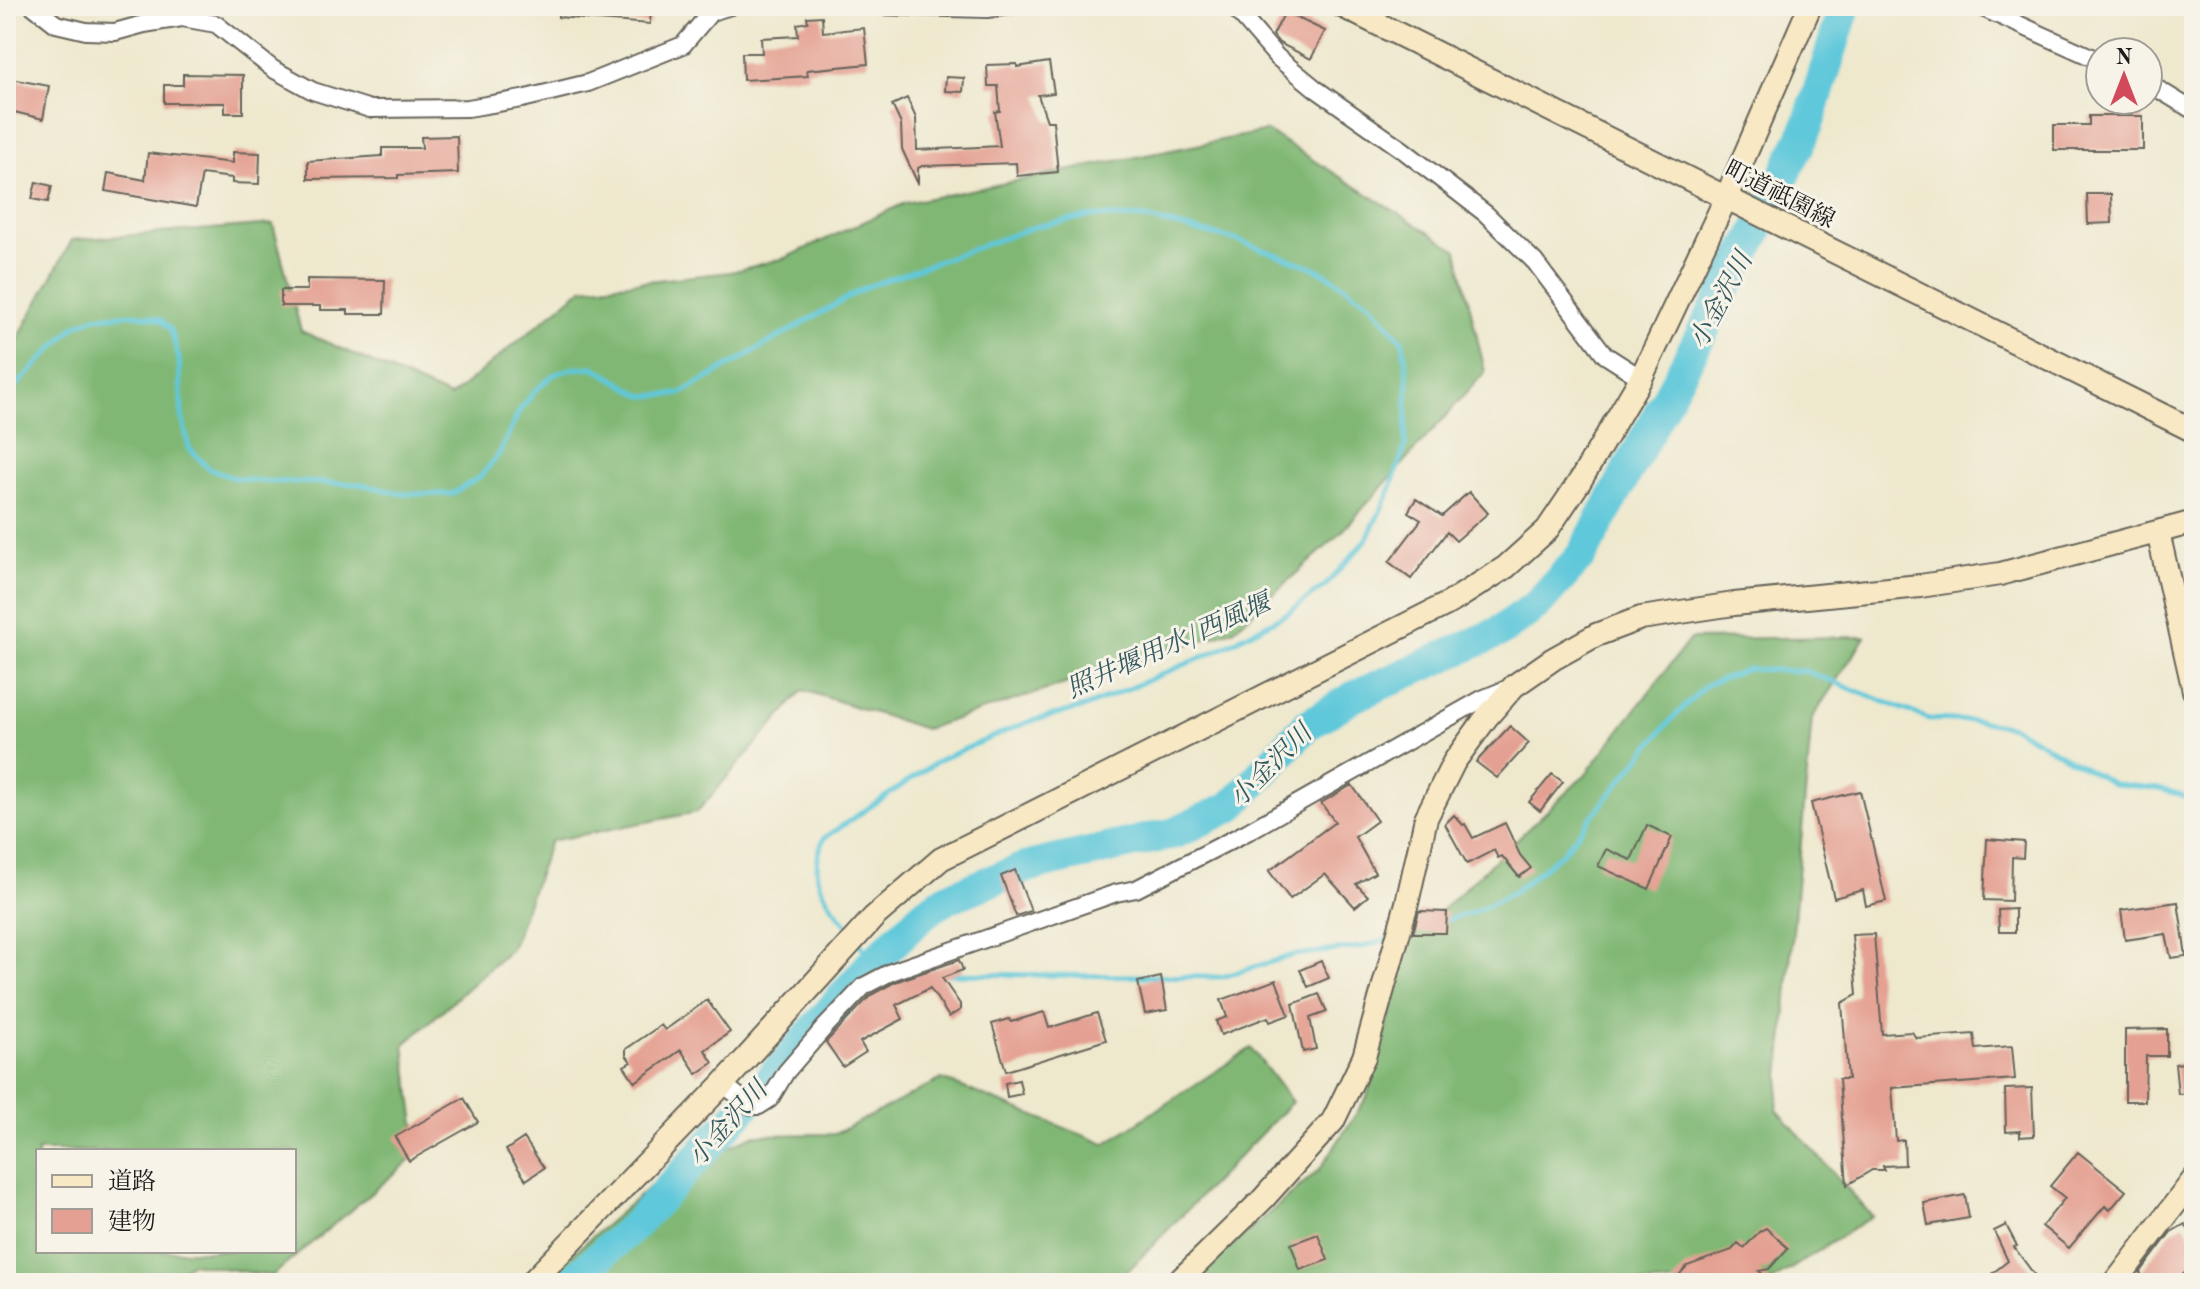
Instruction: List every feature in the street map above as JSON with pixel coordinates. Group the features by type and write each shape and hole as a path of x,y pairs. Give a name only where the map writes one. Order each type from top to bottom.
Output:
{"street":[{"path":"33,6 56,24 86,31 115,32 182,18 216,24 273,69 313,91 370,109 468,108 588,83 683,45 711,9 731,6"},
{"path":"875,6 987,9 1010,6"},
{"path":"1233,6 1277,57 1486,214 1535,262 1605,355 1641,378"},
{"name":"町道祗園線","path":"1342,6 2194,431"},
{"path":"531,1283 723,1084 874,917 941,859 1451,602 1506,567 1547,530 1641,378 1727,196 1810,6"},
{"path":"1978,6 2001,11 2084,53"},
{"path":"2164,93 2194,111"},
{"path":"723,1084 751,1106 759,1106 770,1099 786,1072 864,986 891,972 1116,893 1136,889 1247,832 1482,699 1514,686 1596,635 1641,618 1734,604 1920,586 2000,574 2194,522"},
{"path":"2158,532 2194,691"},
{"path":"1177,1283 1273,1189 1333,1121 1364,1057 1407,903 1426,818 1454,762 1514,686"},
{"path":"2115,1283 2194,1179"}],"green space":[{"path":"1267,131 1457,250 1485,372 1339,535 1233,630 925,729 803,690 697,812 550,841 511,949 404,1045 419,1153 272,1276 191,1263 163,1283 6,1283 6,360 72,240 273,224 301,331 450,397 583,288 731,272 785,258 905,203"},
{"path":"1865,637 1812,718 1777,1110 1872,1216 1769,1283 1189,1283 1320,1169 1367,1097 1411,939 1585,775 1690,639"},
{"path":"1251,1048 1292,1102 1116,1283 539,1283 661,1177 755,1135 835,1134 942,1079 1105,1144"}],"building":[{"path":"558,6 651,6 650,24 558,17"},
{"path":"1285,12 1325,31 1311,59 1279,43 1273,35"},
{"path":"822,16 823,32 864,28 868,64 807,70 808,76 743,80 742,53 762,53 761,38 798,36 797,24 808,22 807,17"},
{"path":"1049,62 1054,93 1038,95 1047,121 1053,121 1058,172 1017,176 1016,163 922,166 918,168 918,184 902,149 901,124 892,105 907,98 916,118 917,150 1000,146 995,112 1000,111 998,86 988,86 987,65 1017,64 1017,67"},
{"path":"183,74 243,75 243,113 225,113 225,103 164,103 164,85 183,85"},
{"path":"946,77 964,78 963,92 945,91"},
{"path":"6,78 49,86 43,119 6,110"},
{"path":"2089,116 2143,116 2143,150 2054,150 2054,125 2089,125"},
{"path":"457,136 458,173 398,175 398,178 308,179 308,161 382,156 382,148 422,148 421,137"},
{"path":"233,152 260,153 259,184 232,183 232,178 202,174 196,207 105,191 108,173 145,180 148,153 233,163"},
{"path":"36,182 52,186 48,202 32,199"},
{"path":"2087,194 2111,194 2112,223 2088,224"},
{"path":"307,279 385,280 384,314 348,314 348,310 320,310 320,306 281,306 281,290 307,290"},
{"path":"1469,492 1488,513 1456,541 1447,532 1411,579 1389,562 1421,520 1408,512 1416,499 1442,516"},
{"path":"1510,726 1529,743 1497,778 1476,762"},
{"path":"1552,774 1563,782 1540,811 1529,802"},
{"path":"1352,785 1377,821 1355,837 1375,873 1356,884 1368,896 1355,907 1325,874 1290,899 1269,871 1335,822 1321,803"},
{"path":"1860,791 1886,901 1866,906 1863,890 1834,898 1811,803"},
{"path":"1454,815 1465,824 1473,838 1505,823 1520,855 1531,868 1519,877 1502,856 1498,858 1494,850 1467,864 1445,824"},
{"path":"1647,825 1672,837 1649,889 1598,866 1606,849 1631,860"},
{"path":"1987,839 2024,842 2023,858 2012,857 2011,901 1984,900"},
{"path":"1015,870 1031,911 1016,916 1001,876"},
{"path":"2178,902 2186,956 2171,958 2166,934 2125,940 2121,910"},
{"path":"2015,909 2015,932 1999,932 1998,910"},
{"path":"1419,911 1447,912 1446,933 1413,933"},
{"path":"1874,934 1882,1034 1912,1032 1916,1038 1974,1034 1976,1049 2012,1046 2015,1079 1892,1088 1896,1141 1904,1140 1905,1165 1883,1166 1884,1170 1872,1170 1847,1185 1839,1079 1848,1079 1842,1003 1857,995 1852,935"},
{"path":"959,960 963,970 942,978 960,1004 960,1010 949,1017 930,988 896,1005 903,1019 860,1042 866,1052 843,1067 826,1042 871,995 895,982"},
{"path":"1321,961 1329,978 1308,987 1300,970"},
{"path":"1161,977 1167,1010 1145,1014 1138,982"},
{"path":"1276,980 1289,1015 1270,1022 1268,1017 1221,1035 1216,1021 1227,1017 1221,1000"},
{"path":"1319,994 1327,1012 1310,1018 1316,1049 1303,1052 1293,1004"},
{"path":"707,1000 730,1032 705,1050 713,1063 697,1074 681,1050 635,1082 624,1066 631,1062 626,1049 661,1025 665,1030"},
{"path":"1044,1012 1049,1028 1097,1013 1106,1040 1006,1071 992,1024"},
{"path":"2167,1029 2167,1056 2146,1056 2145,1101 2125,1101 2125,1030"},
{"path":"2194,1062 2194,1092 2178,1094 2175,1064"},
{"path":"1019,1080 1022,1094 1007,1097 1005,1083"},
{"path":"2032,1088 2034,1136 2020,1137 2020,1131 2006,1132 2005,1089"},
{"path":"464,1098 478,1122 409,1161 395,1137"},
{"path":"524,1138 544,1168 526,1180 506,1150"},
{"path":"2078,1152 2126,1191 2110,1210 2105,1206 2069,1248 2042,1226 2065,1198 2050,1186"},
{"path":"1965,1195 1969,1218 1928,1225 1924,1203"},
{"path":"2185,1224 2194,1239 2194,1265 2173,1283 2149,1283 2140,1273 2171,1232"},
{"path":"2006,1225 2017,1246 2014,1247 2036,1277 2028,1283 1980,1283 2008,1261 1994,1231"},
{"path":"1766,1228 1788,1248 1769,1269 1759,1271 1772,1283 1672,1283 1687,1266 1732,1250 1738,1243 1744,1248"},
{"path":"1318,1234 1328,1260 1300,1270 1291,1244"}],"waterway":[{"name":"小金沢川","path":"569,1283 635,1225 871,964 926,912 948,898 1027,867 1175,833 1232,806 1306,726 1353,697 1499,632 1537,605 1582,555 1760,226 1807,128 1845,6"},
{"name":"照井堰用水/西風堰","path":"6,396 74,327 95,317 134,314 151,317 161,320 171,330 179,359 182,416 189,448 209,469 234,478 259,481 360,484 403,494 452,494 481,476 499,454 519,412 534,392 553,375 593,367 643,396 680,394 866,287 1037,226 1092,216 1145,218 1236,240 1315,268 1372,305 1403,342 1408,379 1405,446 1388,496 1366,540 1326,585 1288,613 1214,652 1085,707 1028,722 941,759 824,838 817,866 818,878 828,899 852,932"},
{"path":"1443,921 1474,912 1514,892 1562,853 1670,721 1706,685 1748,669 1805,671 1929,719 1978,721 2013,727 2113,784 2154,788 2179,794 2194,802"},
{"path":"947,974 1222,977 1294,955 1363,947 1391,938"},
{"name":"照井堰用水/西風堰","path":"860,943 871,964 893,967"}]}
